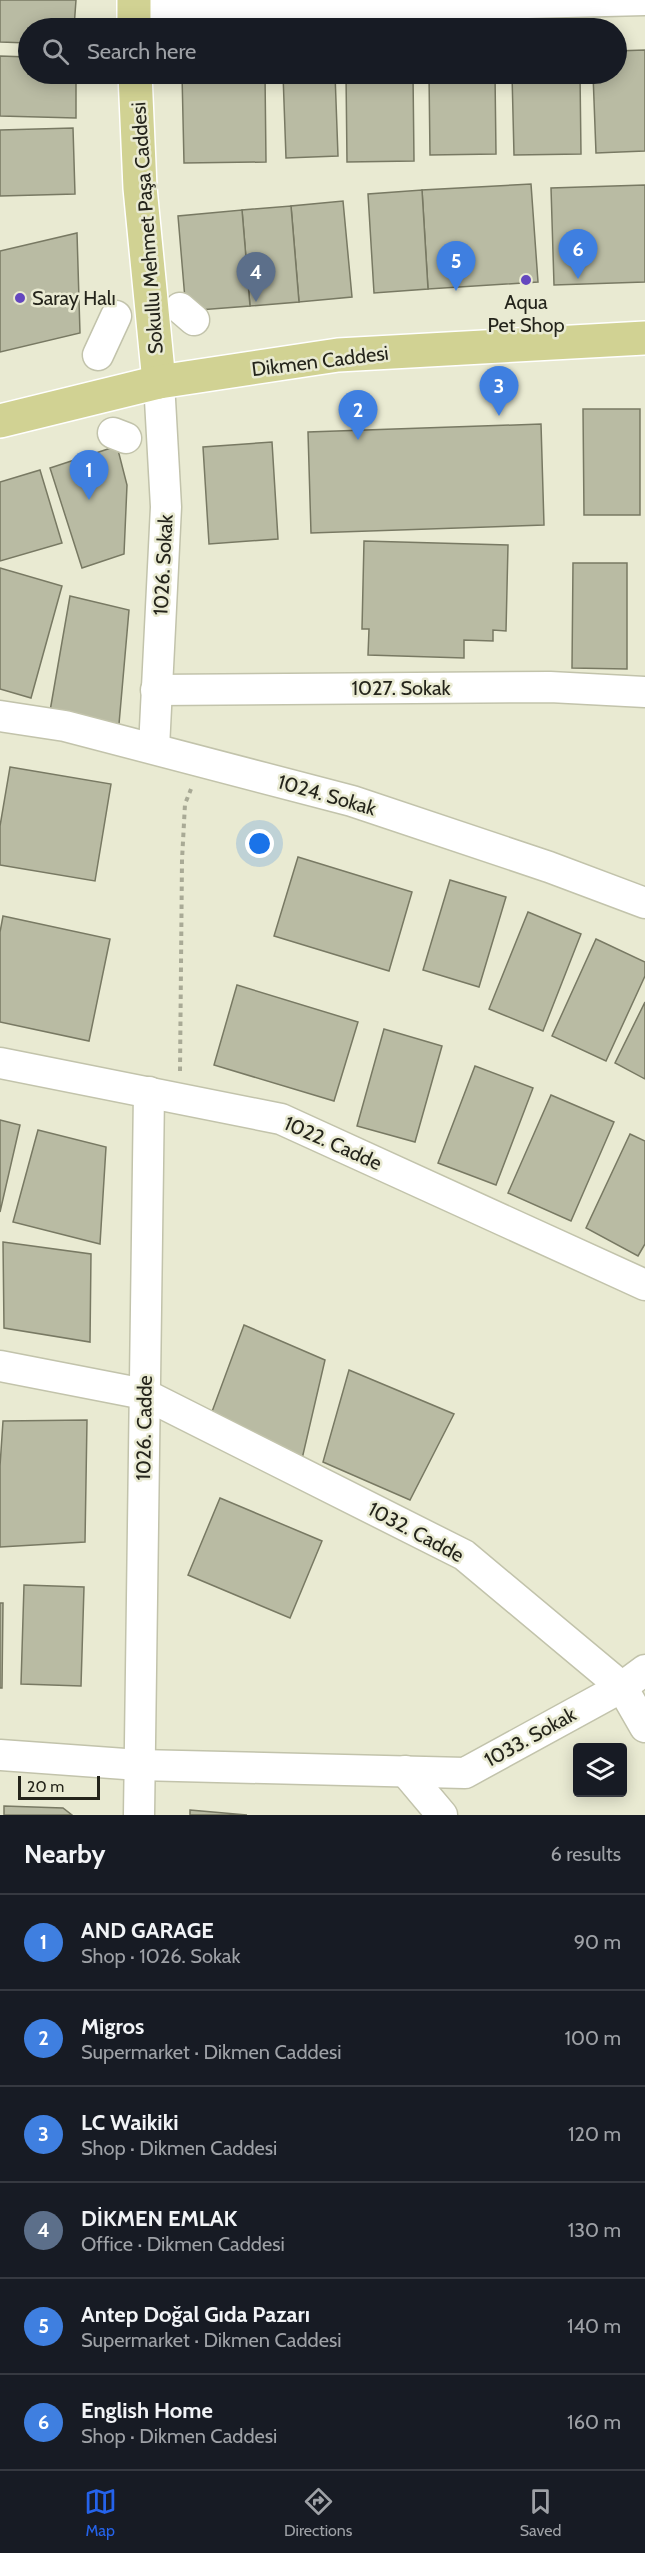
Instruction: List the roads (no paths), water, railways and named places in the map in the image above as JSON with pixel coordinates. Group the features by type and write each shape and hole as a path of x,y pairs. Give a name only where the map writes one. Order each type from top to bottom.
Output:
{"main road":[{"name":"Sokullu Mehmet Paşa Caddesi","path":"135,84 140,188 159,382"},
{"name":"Dikmen Caddesi","path":"0,421 159,382 338,355 645,338"}],"street":[{"path":"134,14 645,0"},
{"path":"98,355 116,316"},
{"name":"1026. Sokak","path":"154,748 166,507 159,382"},
{"name":"1027. Sokak","path":"156,690 550,687 645,692"},
{"name":"1024. Sokak","path":"0,716 65,726 352,801 549,867 645,903"},
{"name":"1022. Cadde","path":"0,1063 281,1119 645,1285"},
{"name":"1026. Cadde","path":"140,1765 149,1092"},
{"name":"1032. Cadde","path":"0,1366 144,1394 464,1555 634,1679 645,1727"},
{"name":"1033. Sokak","path":"0,1755 140,1765 465,1773 634,1679"},
{"path":"139,1815 140,1765"},
{"path":"405,1771 442,1815"}],"place":[{"name":"English Home","path":"578,279"},
{"name":"Aqua Pet Shop","path":"526,280"},
{"name":"Antep Doğal Gıda Pazarı","path":"456,291"},
{"name":"Saray Halı","path":"20,298"},
{"name":"DİKMEN EMLAK","path":"256,302"},
{"name":"LC Waikiki","path":"499,416"},
{"name":"Migros","path":"358,440"},
{"name":"AND GARAGE","path":"89,500"}]}
